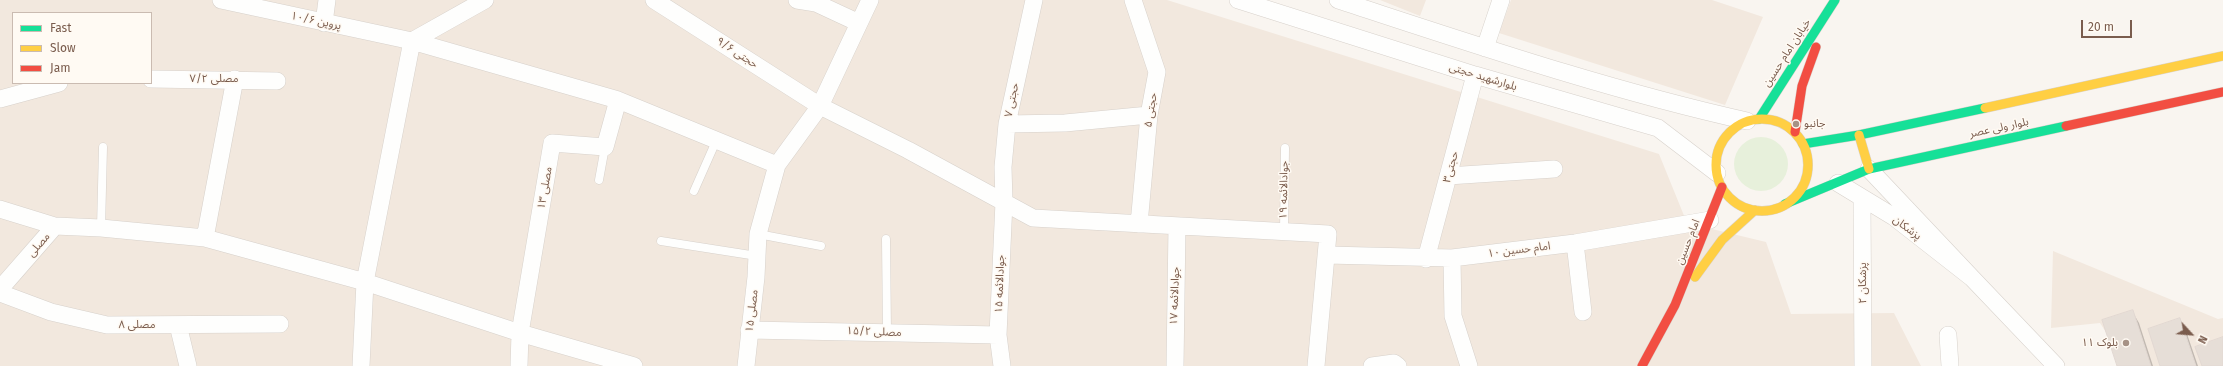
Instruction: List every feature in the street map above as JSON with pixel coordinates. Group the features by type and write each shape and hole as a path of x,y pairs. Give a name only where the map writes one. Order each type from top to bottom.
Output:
{"street":[{"name":"پروین ۱۰/۶","path":"221,0 412,41 618,100 717,139 777,165"},
{"path":"324,23 327,0"},
{"path":"361,366 365,282 412,41 485,0"},
{"name":"حجتی ۹/۶","path":"654,0 820,106 1034,218 1328,234 1327,256"},
{"path":"797,0 816,3 859,23"},
{"path":"777,165 820,106 870,0"},
{"name":"حجتی ۷","path":"1004,202 1003,167 1007,124 1034,0"},
{"name":"حجتی ۵","path":"1133,0 1157,72 1148,115 1139,224"},
{"name":"بلوارشهید حجتی","path":"1238,0 1476,75 1658,128 1719,180"},
{"path":"1338,0 1485,48 1666,103 1753,120 1778,122 1795,132 1803,144 1808,161 1806,179 1797,194 1785,204 1770,210 1755,210 1740,205 1730,198 1719,180 1716,158 1721,144 1732,130 1753,120"},
{"path":"1485,48 1501,0"},
{"name":"خیابان امام حسین","path":"1753,120 1835,0"},
{"name":"خیابان امام حسین","path":"1795,132 1802,86 1835,0"},
{"path":"1803,144 1859,135 2223,56"},
{"name":"حجتی۳","path":"1426,259 1476,75"},
{"name":"مصلی ۷/۲","path":"152,79 235,79 277,81"},
{"path":"205,238 235,79"},
{"path":"0,98 55,84"},
{"name":"بلوار ولی عصر","path":"1785,204 1870,169 2223,92"},
{"path":"605,147 618,100"},
{"path":"1007,124 1065,123 1148,115"},
{"path":"1859,135 1870,169"},
{"name":"مصلی ۱۳","path":"520,333 552,143 605,147"},
{"name":"مصلی ۱۵","path":"746,366 758,234 777,165"},
{"path":"1448,176 1554,169"},
{"name":"پزشکان","path":"1870,169 2036,347 2056,366"},
{"name":"امام حسین","path":"1642,366 1675,305 1710,220 1719,180"},
{"name":"پزشکان","path":"1838,183 1862,199 1894,217 1972,278"},
{"name":"پزشکان ۲","path":"1862,199 1862,366"},
{"name":"جوادالائمه ۱۵","path":"1002,366 998,335 1004,202"},
{"name":"مصلی","path":"0,209 55,226 0,289"},
{"name":"امام حسین","path":"1675,305 1722,240 1755,210"},
{"name":"۱۰ امام حسین","path":"1327,256 1426,259 1452,258 1575,243 1710,220"},
{"path":"55,226 101,228 205,238 365,282 520,333 634,366"},
{"name":"جوادالائمه ۱۷","path":"1175,366 1177,226"},
{"path":"1575,243 1583,312"},
{"path":"1316,366 1327,256"},
{"path":"1452,258 1453,316 1469,366"},
{"name":"مصلی ۸","path":"0,293 50,312 107,326 280,324"},
{"path":"178,325 188,366"},
{"name":"مصلی ۱۵/۲","path":"749,330 998,335"},
{"path":"519,366 520,333"},
{"path":"1948,335 1950,366"},
{"path":"2036,347 2038,366"},
{"path":"1372,366 1394,363 1398,366"}],"lane":[{"path":"694,191 717,139"},
{"path":"101,228 103,147"},
{"path":"599,180 605,147"},
{"name":"جوادالائمه ۱۹","path":"1284,232 1285,148"},
{"path":"758,234 821,246"},
{"path":"886,238 887,333"},
{"path":"661,241 757,256"}],"shaded area":[{"path":"0,0 1167,0 1659,154 1687,223 1766,242 1791,314 1894,313 1921,366 0,366"},
{"path":"1380,0 1426,0 1420,16"},
{"path":"1511,0 1712,0 1763,17 1725,105 1499,33"},
{"path":"2053,251 2218,319 2223,318 2223,366 2128,366 2100,323 2051,328"}],"green space":[{"path":"1761,137 1771,139 1780,145 1786,154 1788,164 1786,174 1780,183 1771,189 1761,191 1751,189 1742,183 1736,174 1734,164 1736,154 1742,145 1751,139"}],"building":[{"name":"بلوک ۱۱","path":"2133,310 2151,366 2117,366 2102,320"},
{"path":"2180,318 2196,366 2160,366 2148,329"},
{"path":"2223,337 2223,366 2202,366 2195,347"}],"traffic: fast":[{"path":"1759,119 1835,0"},
{"path":"1803,144 1859,135 1985,108"},
{"path":"1785,204 1869,169 2066,126"}],"traffic: slow":[{"path":"1985,108 2223,56"},
{"path":"1762,119 1779,123 1794,133 1804,148 1808,165 1804,182 1794,197 1779,207 1762,211 1745,207 1730,197 1720,182 1716,165 1720,148 1730,133 1745,123 1762,119"},
{"path":"1859,135 1869,169"},
{"path":"1695,277 1722,240 1755,210"}],"traffic: jam":[{"path":"1795,132 1802,86 1816,47"},
{"path":"2066,126 2223,92"},
{"path":"1642,366 1675,305 1722,187"}],"place":[{"name":"جانبو","path":"1796,124"},
{"name":"بلوک ۱۱","path":"2126,343"}]}
